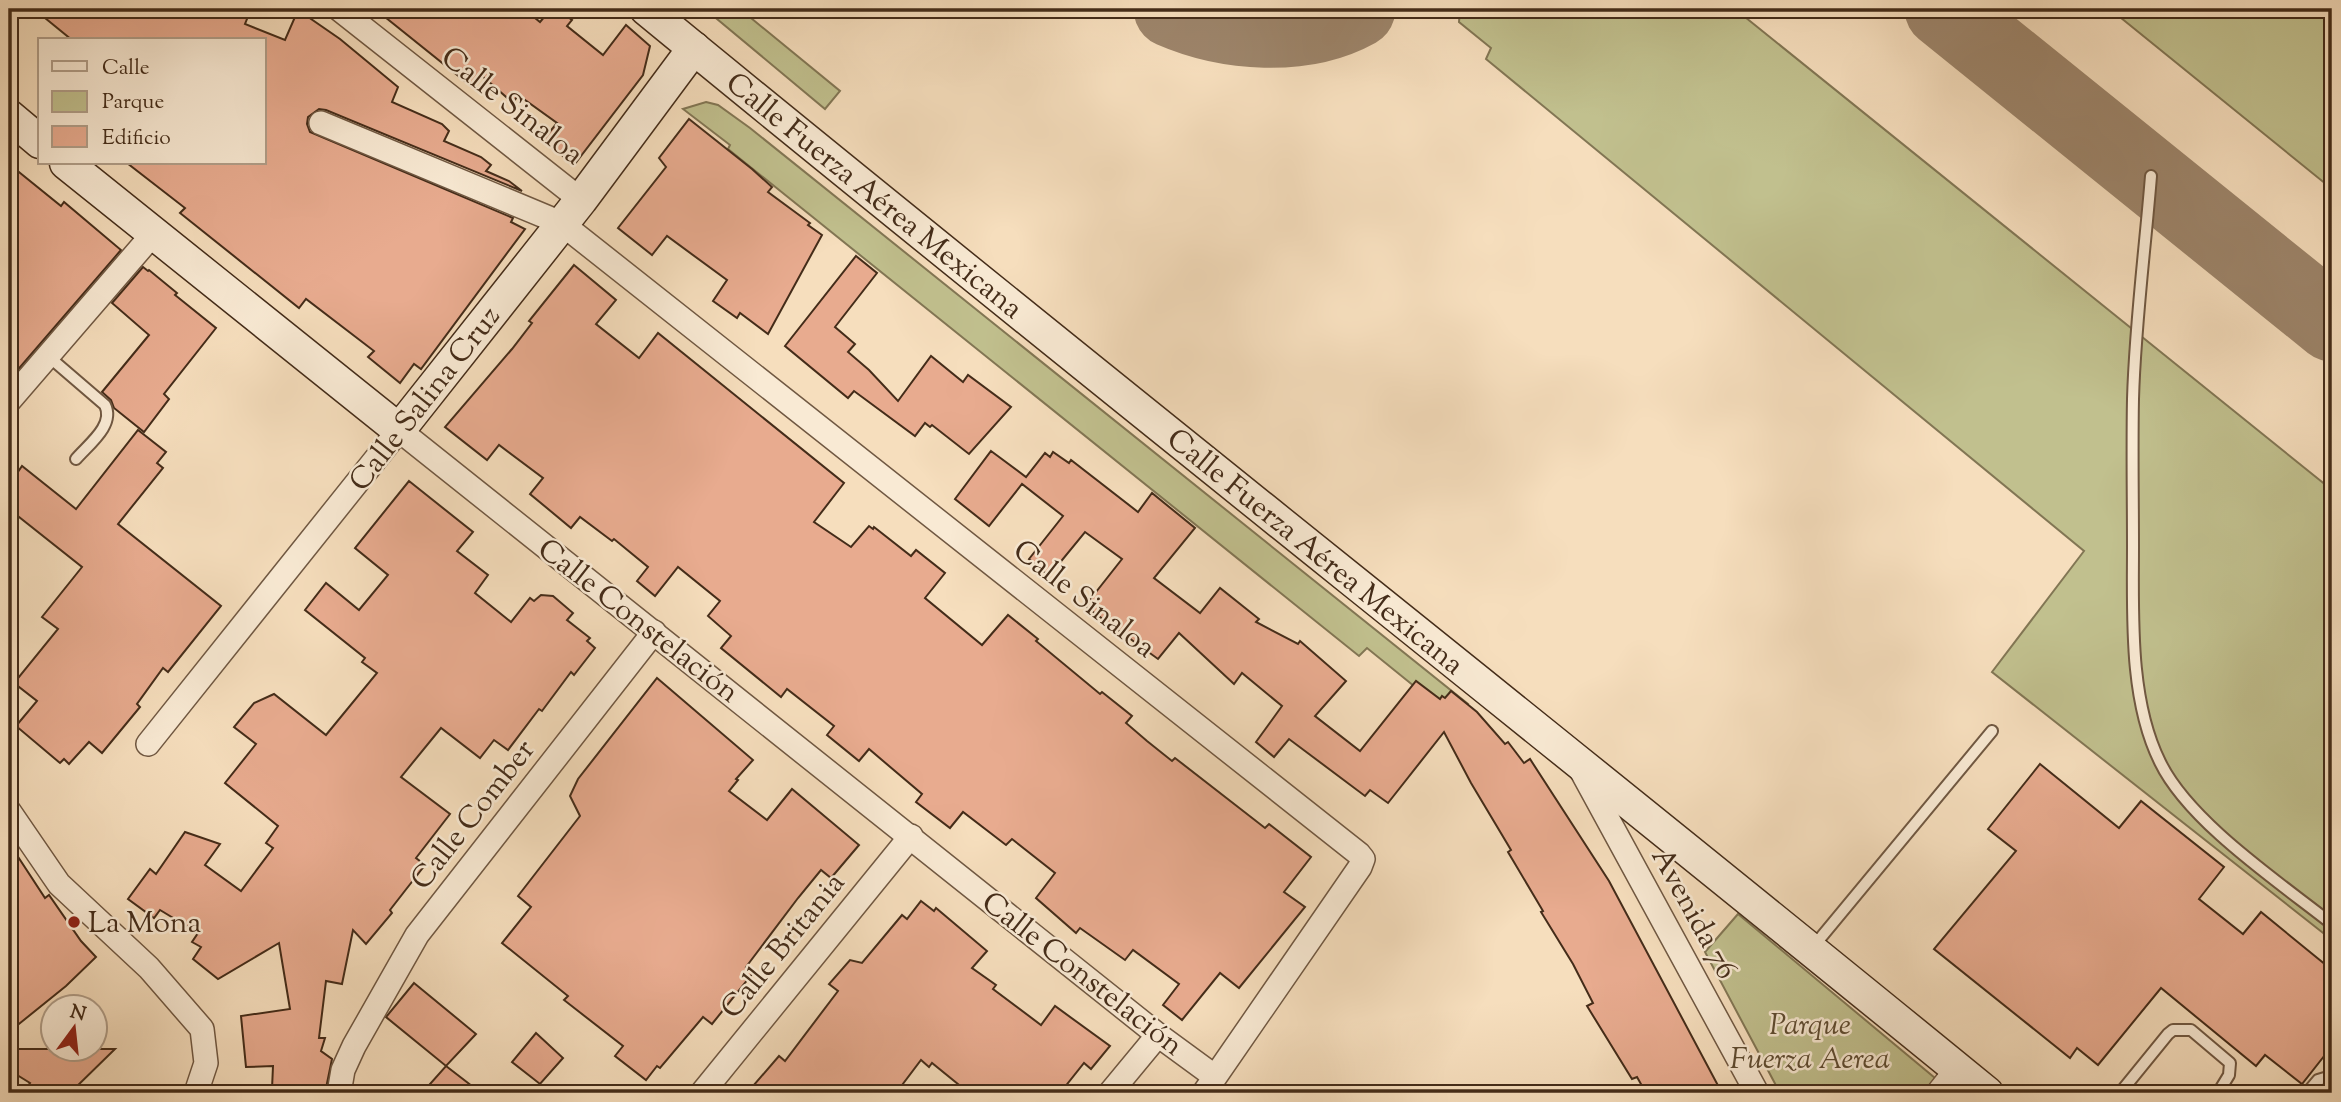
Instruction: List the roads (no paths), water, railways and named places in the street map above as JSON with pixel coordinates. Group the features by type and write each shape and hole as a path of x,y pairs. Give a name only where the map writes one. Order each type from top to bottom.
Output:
{"main road":[{"name":"Calle Fuerza Aérea Mexicana","path":"646,9 1577,763 1812,949 1947,1081 1987,1093"},
{"name":"Calle Salina Cruz","path":"399,430 571,212 694,48"},
{"path":"10,119 38,140"},
{"name":"Calle Constelación","path":"67,164 399,430"}],"street":[{"name":"Calle Sinaloa","path":"339,9 571,212 1363,859 1209,1085"},
{"path":"321,123 571,212"},
{"path":"9,401 153,234"},
{"name":"Calle Constelación","path":"399,430 1158,1035 1209,1085"},
{"name":"Calle Salina Cruz","path":"148,744 399,430"},
{"name":"Calle Comber","path":"339,1093 343,1070 354,1046 417,935 654,632"},
{"name":"Avenida 76","path":"1577,763 1757,1093"},
{"path":"9,811 59,884 149,968 202,1028 206,1063 196,1093"},
{"name":"Calle Britania","path":"702,1093 911,836"},
{"path":"1110,1093 1158,1035"}],"lane":[{"path":"2151,176 2133,397 2134,589 2138,690 2145,723 2160,763 2178,789 2215,831 2332,925"},
{"path":"48,356 105,405 108,412 106,425 76,459"},
{"path":"1812,949 1992,732"},
{"path":"2120,1093 2168,1034 2179,1028 2191,1030 2230,1063 2229,1074 2218,1093"},
{"path":"2307,1093 2323,1077 2332,1079"}],"place":[{"name":"La Mona","path":"74,922"}],"park label":[{"name":"Parque Fuerza Aerea","path":"1810,1041"}]}
